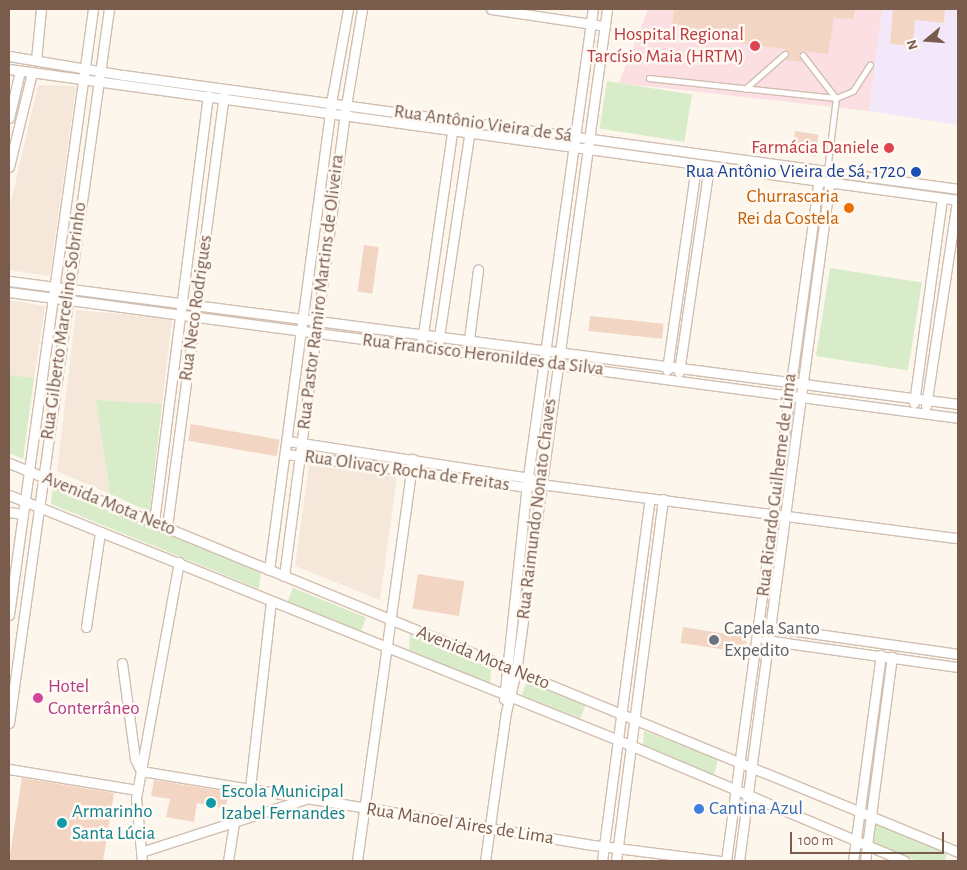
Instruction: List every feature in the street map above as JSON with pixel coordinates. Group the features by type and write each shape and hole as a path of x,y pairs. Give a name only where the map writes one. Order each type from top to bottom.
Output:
{"street":[{"path":"36,60 41,9"},
{"name":"Rua Gilberto Marcelino Sobrinho","path":"9,615 93,9"},
{"name":"Rua Gilberto Marcelino Sobrinho","path":"9,723 98,72 109,9"},
{"name":"Rua Pastor Ramiro Martins de Oliveira","path":"269,570 288,441 300,332 330,116 348,9"},
{"name":"Rua Pastor Ramiro Martins de Oliveira","path":"284,576 344,118 362,9"},
{"path":"491,9 605,26"},
{"name":"Rua Raimundo Nonato Chaves","path":"506,712 503,695 526,487 593,9"},
{"name":"Rua Raimundo Nonato Chaves","path":"485,861 506,712 512,699 516,672 587,138 607,9"},
{"name":"Rua Antônio Vieira de Sá","path":"9,56 98,72 958,189"},
{"name":"Rua Antônio Vieira de Sá","path":"9,69 452,133 957,200"},
{"path":"9,118 20,71"},
{"path":"9,167 32,73"},
{"name":"Rua Neco Rodrigues","path":"154,522 209,87"},
{"name":"Rua Neco Rodrigues","path":"167,527 225,89"},
{"path":"421,348 452,133"},
{"path":"437,350 469,135"},
{"path":"666,378 696,165"},
{"path":"677,380 709,167"},
{"path":"816,181 827,171"},
{"name":"Rua Ricardo Guilheme de Lima","path":"739,861 831,183 827,171"},
{"name":"Rua Ricardo Guilheme de Lima","path":"726,861 758,639 816,181"},
{"path":"197,186 212,188"},
{"path":"913,412 942,198"},
{"path":"926,413 957,200"},
{"path":"682,259 695,262"},
{"path":"469,339 478,270"},
{"name":"Rua Francisco Heronildes da Silva","path":"9,281 68,290 318,319 958,404"},
{"name":"Rua Francisco Heronildes da Silva","path":"9,292 958,418"},
{"name":"Rua Olivacy Rocha de Freitas","path":"288,441 528,476 540,484"},
{"name":"Rua Olivacy Rocha de Freitas","path":"286,454 526,487 540,484"},
{"path":"376,466 378,454"},
{"path":"357,861 413,459"},
{"name":"Avenida Mota Neto","path":"9,463 958,852"},
{"path":"540,484 787,514 958,538"},
{"name":"Avenida Mota Neto","path":"9,495 179,562 512,699 618,740 735,792 904,861"},
{"path":"602,861 650,498"},
{"path":"616,861 663,499"},
{"path":"9,512 23,514"},
{"path":"86,627 100,532"},
{"path":"179,562 137,790 142,857 234,822 307,798"},
{"path":"518,571 529,572"},
{"path":"250,788 271,601"},
{"path":"762,601 775,602"},
{"path":"634,619 647,622"},
{"path":"759,626 958,654"},
{"path":"758,639 958,666"},
{"path":"853,861 881,655"},
{"path":"865,861 892,657"},
{"path":"122,663 135,759 141,771"},
{"path":"9,769 137,790"},
{"name":"Rua Manoel Aires de Lima","path":"141,771 604,847 720,861"},
{"path":"228,861 234,822"}],"lane":[{"path":"745,89 784,54"},
{"path":"803,55 836,98"},
{"path":"649,78 836,98 853,91 870,66"},
{"name":"Rua Ricardo Guilheme de Lima","path":"827,171 836,98"}],"shaded area":[{"name":"Hospital Regional Tarcísio Maia (HRTM)","path":"648,9 882,9 869,111 619,83"},
{"path":"882,9 958,9 958,125 869,111"},
{"path":"38,85 76,86 50,276 9,270 9,210"},
{"path":"9,300 45,306 34,378 9,375"},
{"path":"76,310 172,319 162,404 96,400 110,494 57,471"},
{"path":"309,465 397,476 380,600 295,566"}],"green space":[{"path":"607,81 692,94 684,142 599,128"},
{"path":"830,268 922,283 908,370 816,356"},
{"path":"9,375 34,378 23,459 9,453"},
{"path":"96,400 162,404 150,512 110,494"},
{"path":"53,486 261,573 259,589 51,504"},
{"path":"293,588 366,618 360,633 287,604"},
{"path":"410,634 491,668 490,684 409,652"},
{"path":"527,682 585,706 580,719 522,695"},
{"path":"644,731 718,759 714,776 643,745"},
{"path":"876,821 947,854 945,861 917,861 873,842"}],"building":[{"path":"674,9 855,9 853,19 834,18 828,54 802,51 799,55 802,62 785,60 789,55 786,49 706,39 708,30 672,26"},
{"path":"893,9 945,9 944,23 915,20 913,46 890,44"},
{"path":"795,131 819,135 815,156 792,153"},
{"path":"364,245 379,247 372,294 357,292"},
{"path":"590,316 664,324 662,339 588,331"},
{"path":"191,424 280,440 277,456 188,441"},
{"path":"418,574 464,581 459,616 413,609"},
{"name":"Capela Santo Expedito","path":"683,627 747,637 745,653 680,643"},
{"name":"Armarinho Santa Lúcia","path":"22,778 114,793 103,861 9,861"},
{"name":"Escola Municipal Izabel Fernandes","path":"154,780 228,792 226,809 197,803 194,822 166,817 170,799 151,796"}],"place":[{"name":"Hospital Regional Tarcísio Maia (HRTM)","path":"755,46"},
{"name":"Farmácia Daniele","path":"889,148"},
{"name":"Rua Antônio Vieira de Sá, 1720","path":"916,172"},
{"name":"Churrascaria Rei da Costela","path":"849,208"},
{"name":"Capela Santo Expedito","path":"714,640"},
{"name":"Hotel Conterrâneo","path":"38,698"},
{"name":"Escola Municipal Izabel Fernandes","path":"211,803"},
{"name":"Cantina Azul","path":"699,809"},
{"name":"Armarinho Santa Lúcia","path":"62,823"}]}
